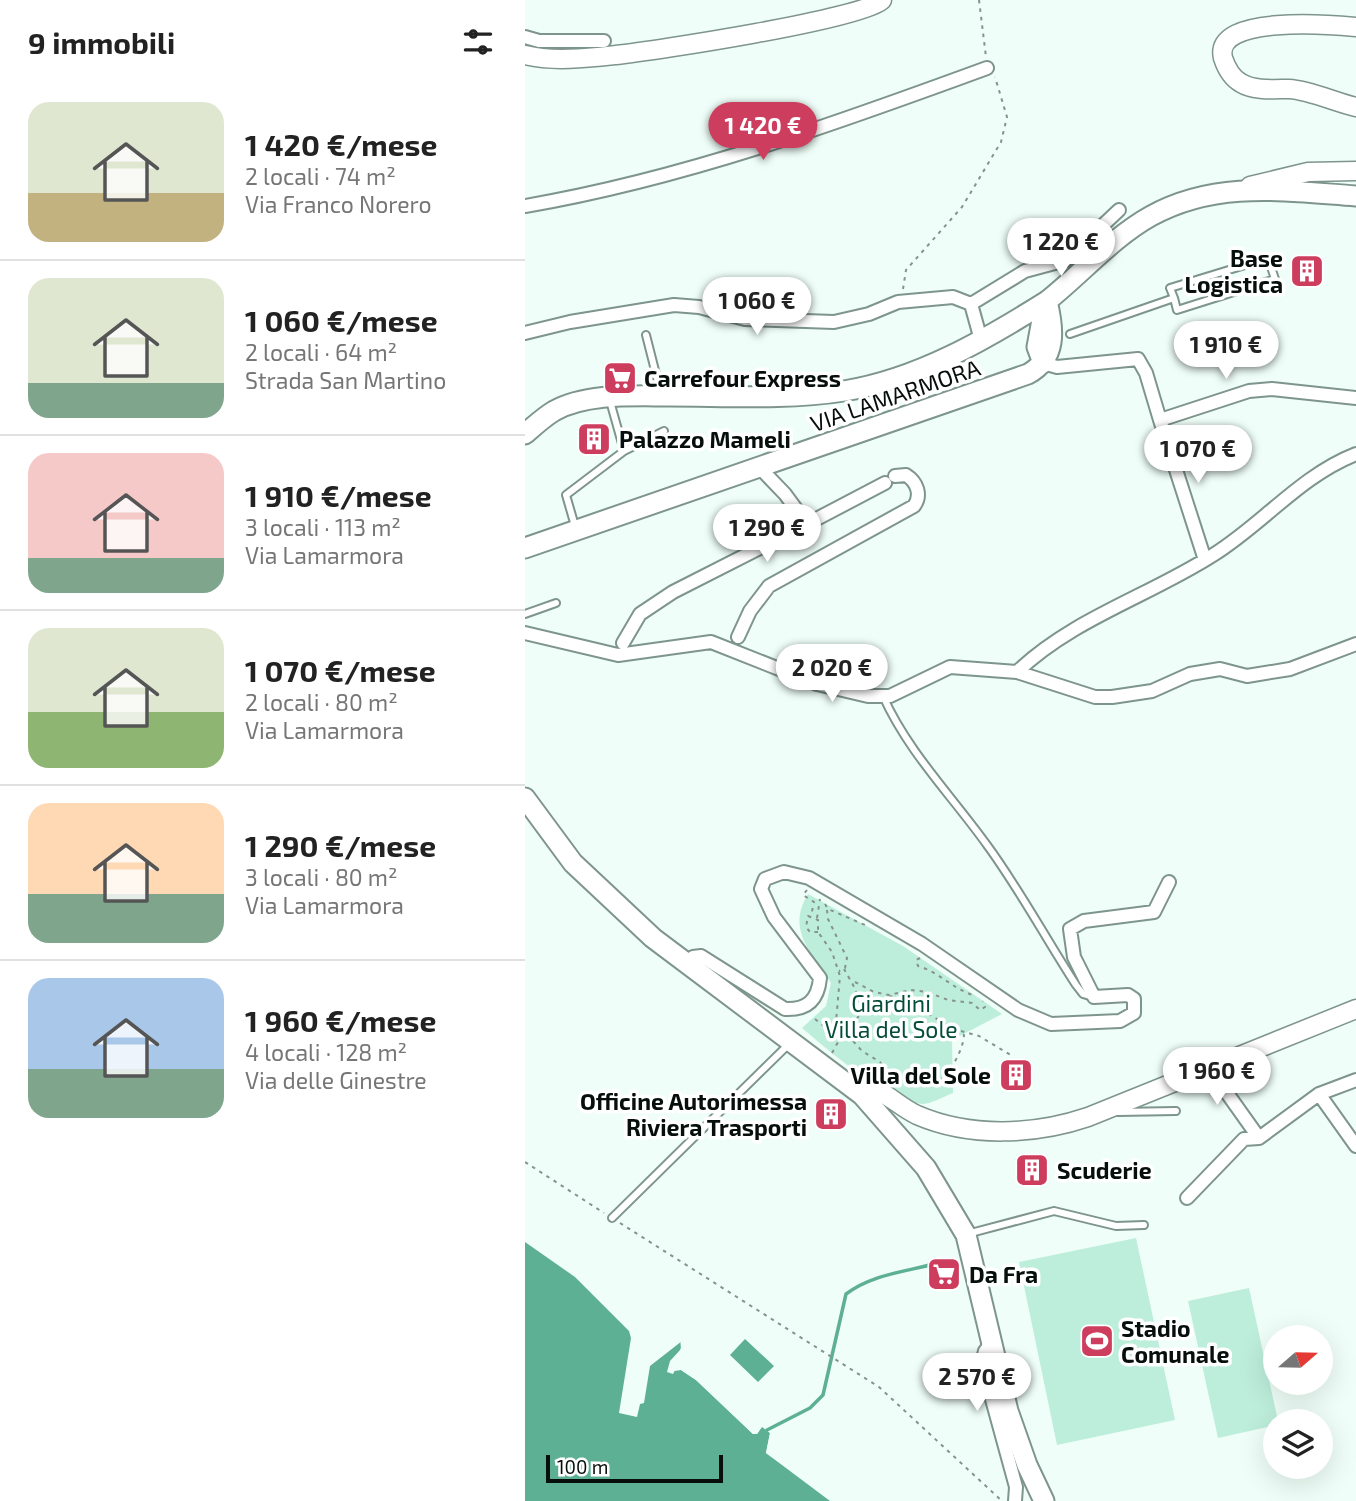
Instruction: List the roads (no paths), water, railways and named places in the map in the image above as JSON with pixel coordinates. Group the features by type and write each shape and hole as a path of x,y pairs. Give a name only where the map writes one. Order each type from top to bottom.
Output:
{"main road":[{"path":"525,434 555,410 608,396 782,396 845,390 932,365 981,340 1047,301 1149,217 1185,200 1240,189 1356,196"},
{"path":"1043,363 1037,347 1047,301"},
{"name":"VIA LAMARMORA","path":"525,548 1016,378 1043,363"},
{"path":"525,798 573,863 685,964 862,1095 926,1168 966,1235 1008,1411 1027,1465 1044,1501"}],"street":[{"path":"525,55 563,58 617,55 820,21 864,10 881,0"},
{"path":"1356,27 1285,24 1258,28 1237,33 1226,43 1222,53 1227,69 1241,84 1307,92 1325,100 1356,107"},
{"path":"525,37 539,41 604,41"},
{"path":"525,206 594,194 702,163 939,87 987,68"},
{"path":"1240,189 1320,172 1356,171"},
{"path":"1306,192 1320,172"},
{"path":"1320,172 1322,184 1330,194"},
{"path":"971,304 1025,271 1066,260 1119,210"},
{"path":"525,333 570,322 640,314 674,305 699,307 745,319 834,322 869,314 898,302 953,297 971,304"},
{"path":"971,304 981,340"},
{"path":"1043,363 1057,367 1132,359 1142,363 1205,560"},
{"path":"1160,420 1249,391 1272,389 1356,398"},
{"path":"1017,672 1033,656 1075,629 1205,560 1331,464 1356,454"},
{"path":"759,467 785,494 807,524"},
{"path":"623,643 640,614 673,592 890,480 906,475 915,485 918,497 914,506 769,586 750,611 738,637"},
{"path":"525,633 625,655 669,646 711,642 817,684 868,696 899,693 950,667 1017,672 1095,697 1112,697 1152,691 1190,674 1220,669 1247,676 1290,668 1356,644"},
{"path":"685,964 693,957 701,956 785,1009 807,1006 815,997 820,978 774,916 761,889 765,879 784,872 809,878 825,892 922,944 1019,1010 1051,1024 1119,1021 1130,1017 1136,1007 1134,999 1128,995 1094,997 1074,957 1070,929 1084,921 1154,912 1169,882"},
{"path":"862,1095 875,1090 928,1119 997,1131 1054,1127 1107,1109 1356,1009"},
{"path":"1200,1070 1201,1074 1222,1086 1259,1138"},
{"path":"1187,1198 1244,1139 1259,1138 1319,1094 1356,1080"},
{"path":"1319,1094 1356,1146"},
{"path":"992,1343 985,1350 982,1363 1016,1487 1015,1501"}],"lane":[{"path":"1268,258 1275,279 1177,310 1174,298 1170,288 1268,258"},
{"path":"1070,334 1174,298"},
{"path":"646,335 661,396"},
{"path":"608,396 624,451"},
{"path":"576,531 566,495 624,451 664,430"},
{"path":"525,614 556,603"},
{"path":"883,696 932,776 988,846 1036,917 1076,985 1083,994 1094,997"},
{"path":"612,1218 791,1041"},
{"path":"1107,1109 1116,1112 1176,1111"},
{"path":"966,1235 1054,1211 1116,1226 1144,1225"}],"waterway":[{"path":"767,1430 810,1408 823,1395 846,1294 880,1277 941,1262"}],"place":[{"name":"Base Logistica","path":"1307,271"},
{"name":"Carrefour Express","path":"620,378"},
{"name":"Palazzo Mameli","path":"594,439"},
{"name":"Villa del Sole","path":"1016,1075"},
{"name":"Officine Autorimessa Riviera Trasporti","path":"831,1114"},
{"name":"Scuderie","path":"1032,1170"},
{"name":"Da Fra","path":"944,1274"},
{"name":"Stadio Comunale","path":"1097,1341"}],"park label":[{"name":"Giardini Villa del Sole","path":"891,1016"}]}
